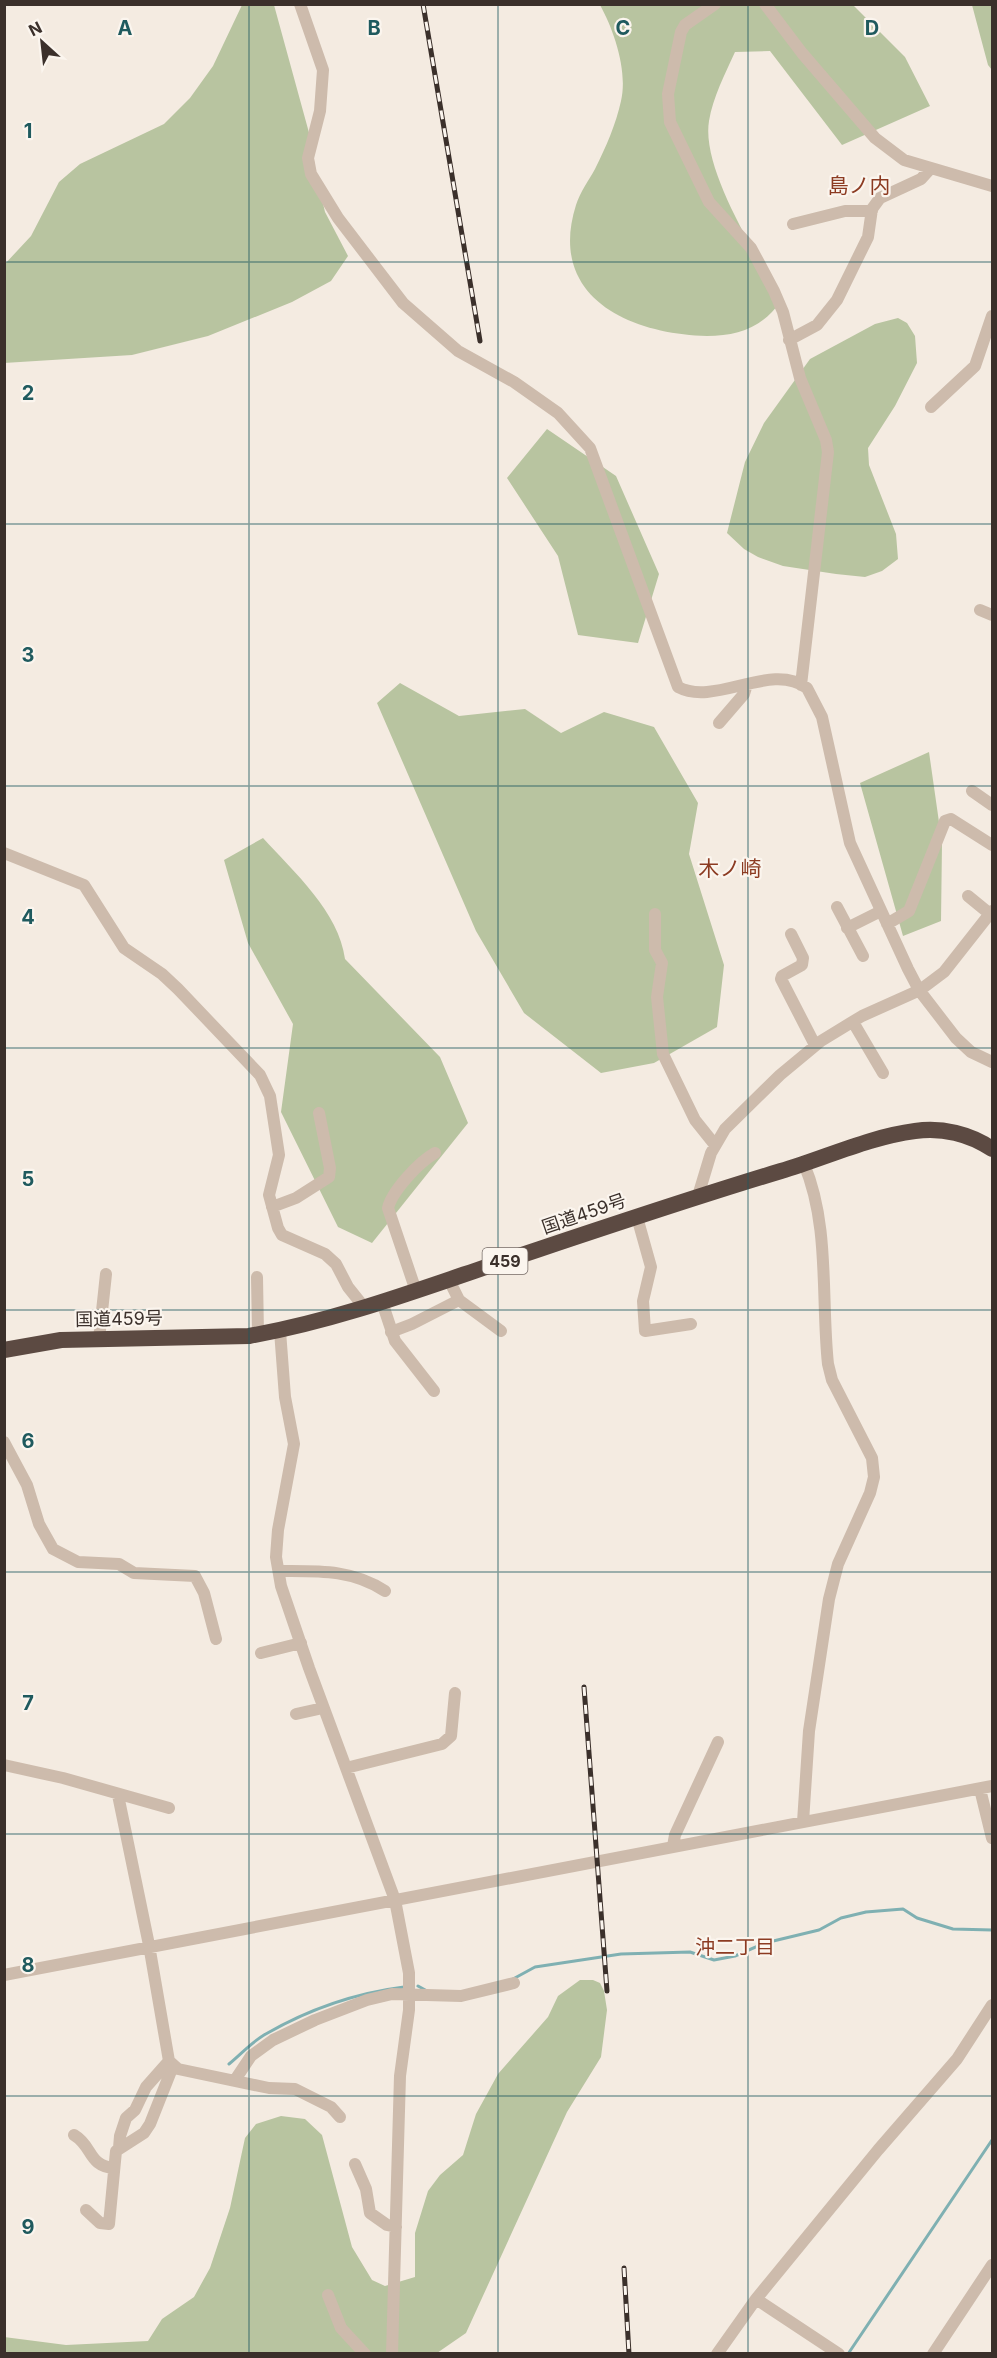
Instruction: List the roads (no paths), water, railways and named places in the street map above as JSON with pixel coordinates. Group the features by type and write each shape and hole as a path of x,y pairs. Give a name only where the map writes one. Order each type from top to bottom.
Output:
{"highway":[{"name":"国道459号","path":"4,1350 60,1340 258,1335 280,1331 382,1302 698,1196 916,1130 960,1133 993,1149"}],"street":[{"path":"300,4 323,70 320,111 308,158 311,174 338,218 376,271 403,303 428,327 458,351 541,400 558,413 591,448 678,687 689,693 699,694 747,684 785,681 801,685 812,695 822,717 850,843 919,990 965,1048 993,1062"},
{"path":"715,4 685,25 681,32 668,94 670,122 710,202 751,248 762,266 783,312 789,340 828,452 801,685"},
{"path":"765,4 802,53 875,138 904,160 993,186"},
{"path":"789,340 817,325 837,300 868,237 872,211 880,198 921,179 930,169"},
{"path":"794,224 845,211 872,211"},
{"path":"931,407 971,372 993,316"},
{"path":"980,610 993,615"},
{"path":"718,723 744,694 747,684"},
{"path":"972,791 993,805"},
{"path":"887,924 909,911 945,821 951,819 993,845"},
{"path":"4,853 84,885 124,948 170,981 260,1075 270,1096 279,1155 269,1196 282,1235 325,1254 336,1264 348,1287 364,1307"},
{"path":"698,1196 715,1146 724,1129 780,1075 815,1046 853,1022 919,990 944,972 991,912 968,896"},
{"path":"837,907 862,956"},
{"path":"847,928 881,910"},
{"path":"655,914 655,950 662,963 657,997 663,1054 695,1120 715,1146"},
{"path":"791,934 803,958 802,965 782,976 781,979 815,1046"},
{"path":"853,1022 882,1073"},
{"path":"272,1207 296,1198 329,1177 319,1113"},
{"path":"416,1291 388,1208 409,1175 422,1160 435,1152"},
{"path":"803,1822 809,1731 829,1599 838,1564 870,1493 874,1477 872,1458 832,1380 828,1364 815,1196 804,1164"},
{"path":"637,1216 651,1267 644,1301 645,1331 691,1324"},
{"path":"99,1339 106,1274"},
{"path":"257,1277 258,1335"},
{"path":"449,1280 459,1300 501,1331"},
{"path":"391,1332 459,1300"},
{"path":"382,1302 391,1332 408,1360 434,1391"},
{"path":"280,1331 285,1396 294,1444 290,1472 280,1506 276,1557 301,1643 323,1707 395,1900 409,1973 409,1995 400,2076 392,2354"},
{"path":"4,1442 27,1485 39,1524 53,1549 78,1562 119,1564 134,1573 195,1576 204,1593 216,1639"},
{"path":"279,1571 335,1571 360,1578 385,1591"},
{"path":"261,1653 301,1643"},
{"path":"346,1768 442,1744 451,1736 455,1693"},
{"path":"296,1714 323,1707"},
{"path":"673,1846 675,1835 718,1742"},
{"path":"4,1765 63,1778 169,1808"},
{"path":"4,1974 986,1787 993,1839"},
{"path":"86,2210 100,2223 108,2224 116,2151 144,2133 150,2124 171,2064 118,1795"},
{"path":"235,2080 251,2056 273,2040 315,2020 367,2000 392,1994 461,1996 514,1983"},
{"path":"717,2354 756,2299 878,2150 957,2059 993,2005"},
{"path":"171,2064 269,2088 295,2089 331,2107 340,2117"},
{"path":"119,2148 126,2118 135,2110 146,2087 171,2064"},
{"path":"74,2135 82,2141 97,2163 103,2167 114,2168"},
{"path":"356,2164 366,2189 370,2213 387,2225 396,2227"},
{"path":"933,2354 993,2265"},
{"path":"328,2295 341,2328 365,2354"},
{"path":"756,2299 838,2354"}],"waterway":[{"path":"513,1979 535,1967 621,1954 690,1952 714,1960 735,1956 765,1943 819,1930 841,1918 866,1912 903,1909 917,1918 953,1929 992,1930"},
{"path":"418,1986 427,1991"},
{"path":"229,2064 260,2038 315,2010 350,1998 404,1987"},
{"path":"848,2354 992,2140"}],"railway":[{"path":"423,4 480,341"},
{"path":"584,1687 607,1991"},
{"path":"624,2268 629,2354"}],"district":[{"name":"島ノ内","path":"859,186"},
{"name":"木ノ崎","path":"730,869"},
{"name":"沖二丁目","path":"735,1947"}]}
